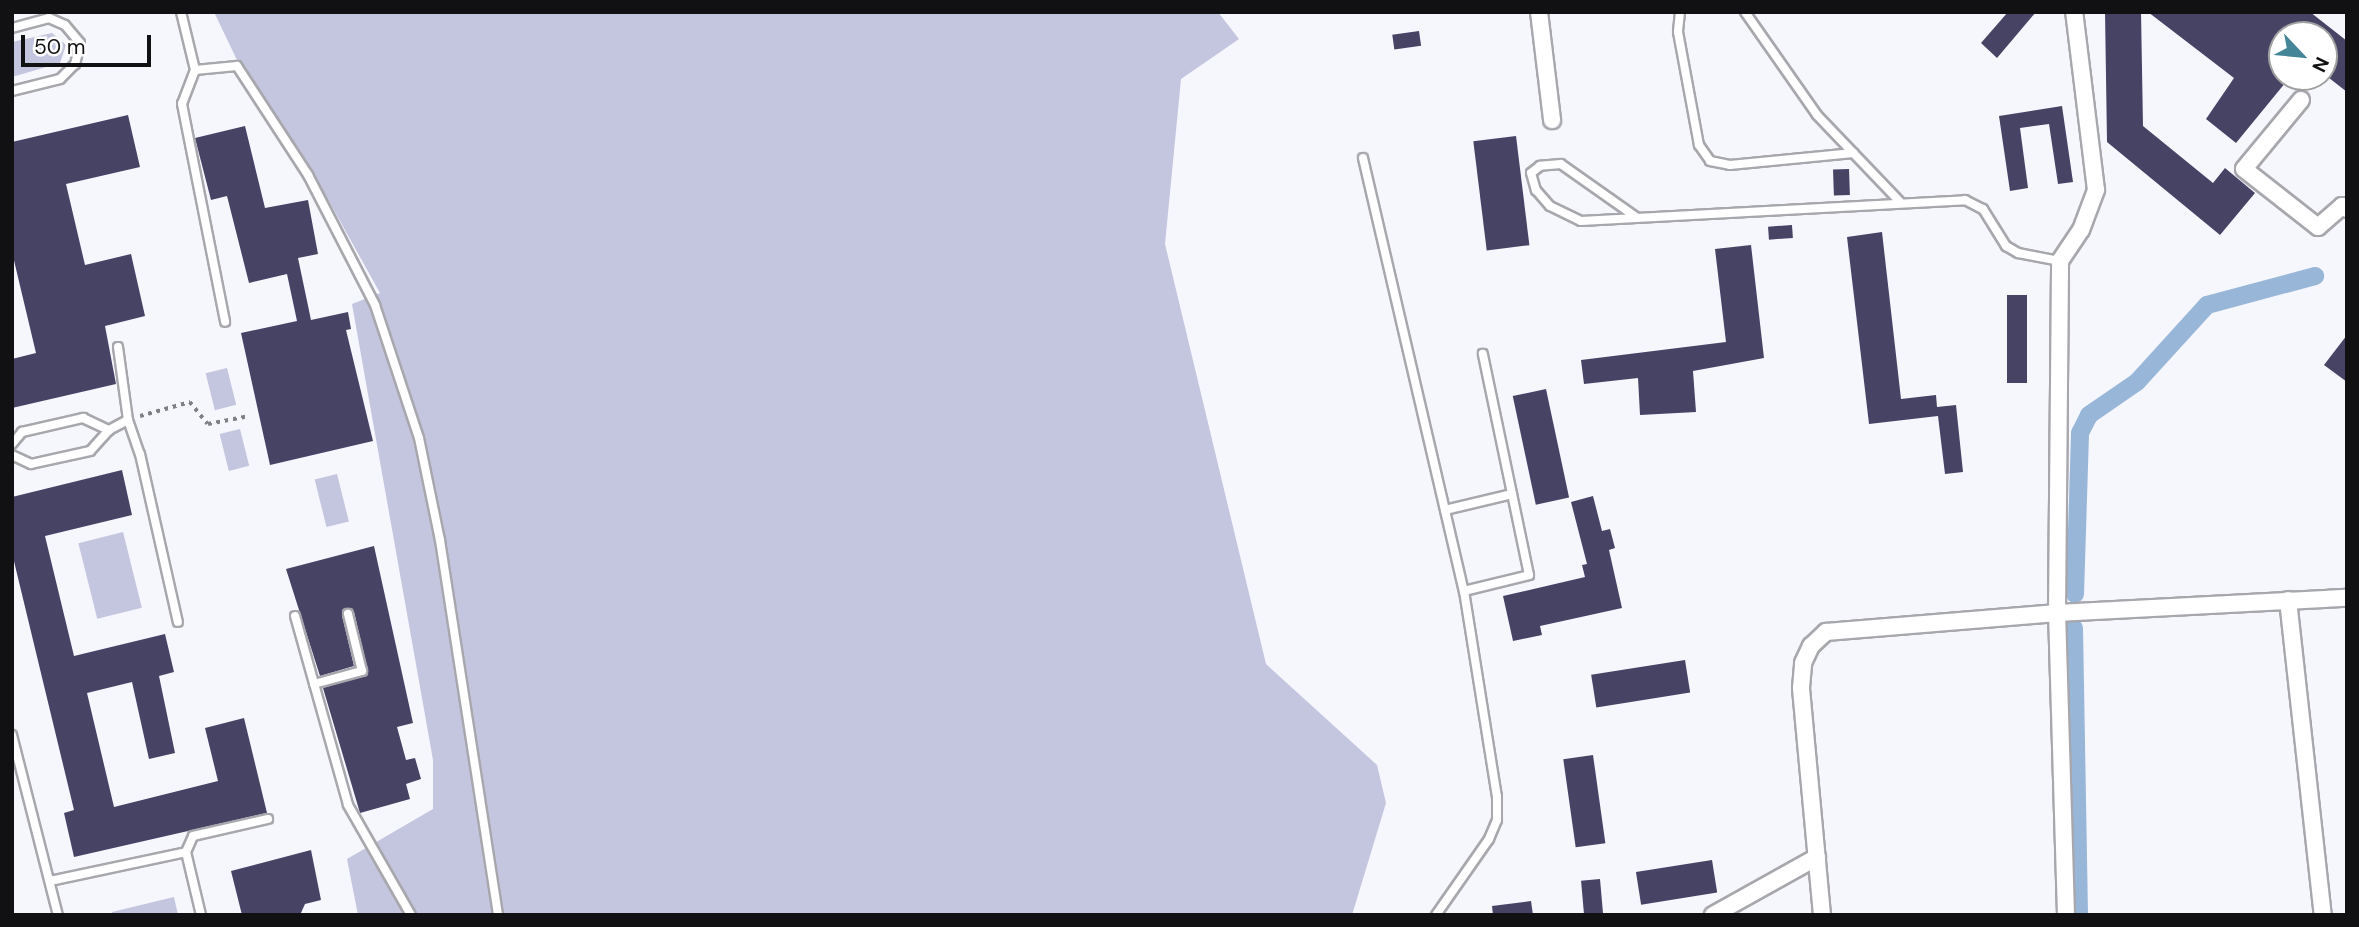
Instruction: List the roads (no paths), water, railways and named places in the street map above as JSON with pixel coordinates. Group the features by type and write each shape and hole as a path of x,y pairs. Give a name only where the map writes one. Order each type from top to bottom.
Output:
{"street":[{"path":"1539,12 1552,120"},
{"path":"2066,915 2057,613 2060,261 2081,230 2096,190 2074,12"},
{"path":"2301,100 2244,169 2318,227 2342,206 2347,209"},
{"path":"1822,915 1801,688 1803,663 1811,646 1826,632 1857,626 2347,598"},
{"path":"2288,600 2323,915"},
{"path":"1713,915 1817,857"}],"lane":[{"path":"181,12 195,70 182,104 225,322"},
{"path":"1680,12 1678,32 1699,145 1710,161 1730,165 1853,153"},
{"path":"1745,12 1817,114 1900,202"},
{"path":"12,28 49,18 65,25 80,43 75,64 60,79 12,91"},
{"path":"195,70 237,66 308,175 375,305 419,438 440,540 498,915"},
{"path":"1363,158 1464,591 1499,812 1479,856 1447,893 1436,915"},
{"path":"1636,217 1561,164 1540,166 1531,173 1536,190 1565,216 1581,221 1965,200 1983,209 2006,246 2018,253 2060,261"},
{"path":"118,347 128,420 140,454 178,622"},
{"path":"1464,591 1529,575 1483,354"},
{"path":"12,444 22,432 83,418 109,430"},
{"path":"12,455 31,464 90,451 109,430 128,420"},
{"path":"1445,510 1512,494"},
{"path":"314,684 362,671 348,614"},
{"path":"295,615 348,805 411,915"},
{"path":"12,735 58,915"},
{"path":"201,915 186,852 193,836 268,819"},
{"path":"50,881 186,852"}],"waterway":[{"path":"2075,594 2080,433 2089,415 2137,382 2207,305 2315,276"},
{"path":"2074,628 2079,915"}]}
